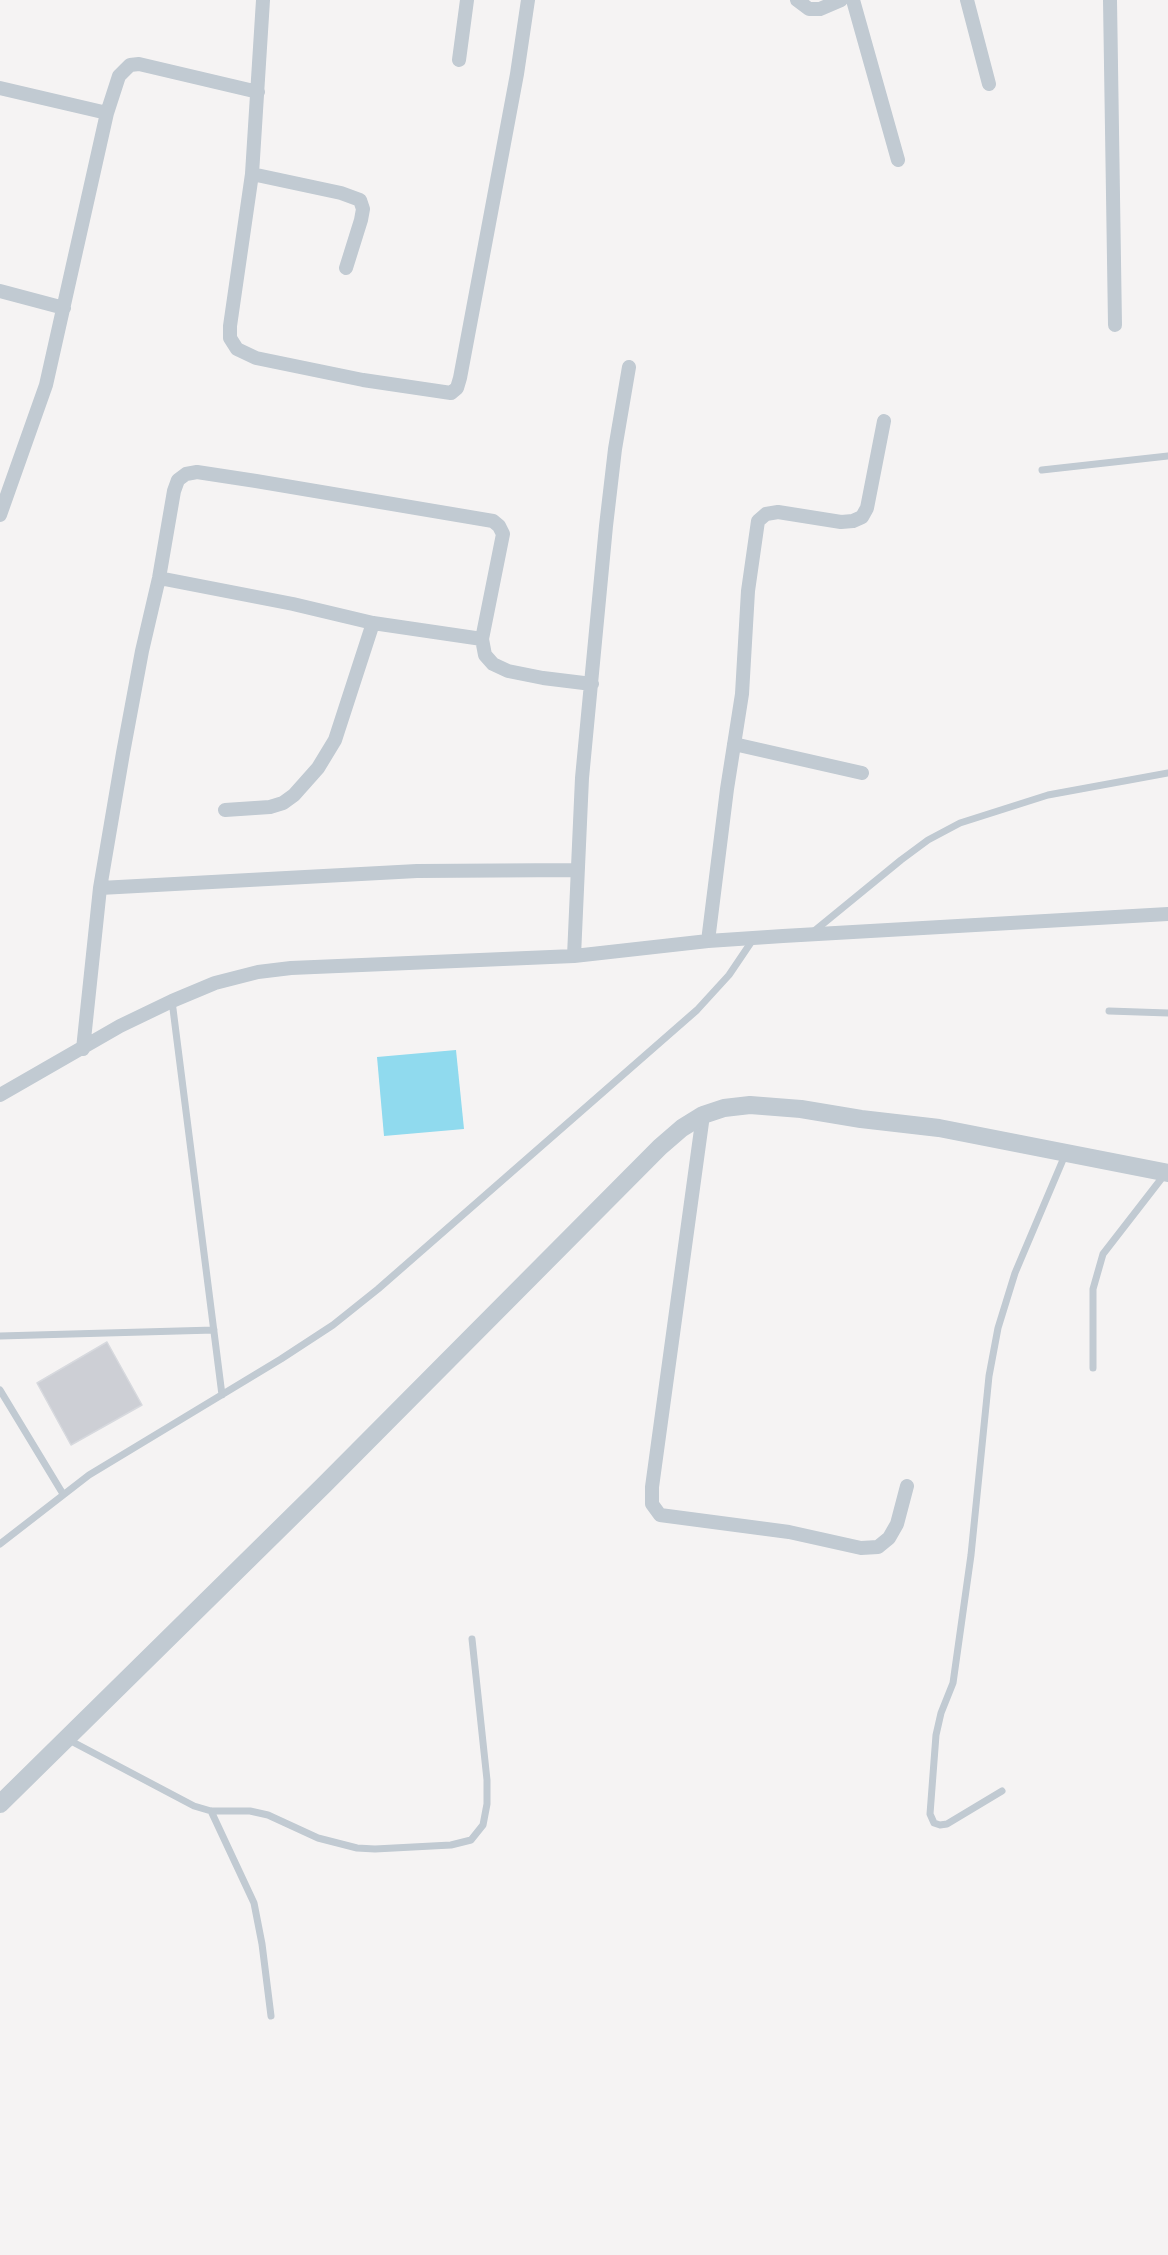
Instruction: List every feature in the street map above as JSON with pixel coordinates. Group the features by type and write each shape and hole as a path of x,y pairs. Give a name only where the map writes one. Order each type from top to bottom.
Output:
{"street":[{"path":"263,0 252,174 230,338 237,349 256,358 363,380 451,393 457,388 460,378 517,74 528,0"},
{"path":"459,60 467,0"},
{"path":"797,0 808,9 820,9 842,0"},
{"path":"853,0 898,160"},
{"path":"968,0 989,84"},
{"path":"1110,0 1115,325"},
{"path":"0,515 40,404 64,308 107,113 119,76 130,65 139,64 258,92"},
{"path":"0,88 107,113"},
{"path":"252,174 340,193 360,200 363,208 361,220 346,268"},
{"path":"0,291 64,308"},
{"path":"574,956 582,778 606,526 615,449 629,367"},
{"path":"708,941 742,694 748,591 758,521 766,514 778,512 841,522 862,517 867,508 884,421"},
{"path":"83,1049 100,888 142,651 159,578 174,491 178,480 186,474 197,472 493,521 503,534 482,639 485,655 493,664 508,671 592,684"},
{"path":"159,578 293,604 373,623 482,639"},
{"path":"225,810 270,807 283,803 294,795 318,768 335,740 373,623"},
{"path":"734,744 862,773"},
{"path":"100,888 417,871 577,870"},
{"path":"0,1095 120,1026 172,1001 215,983 258,972 280,969 574,956 708,941 1168,914"},
{"path":"0,1804 308,1502 660,1147 682,1128 703,1115 724,1108 750,1105 801,1109 939,1128 1168,1172"},
{"path":"703,1115 652,1487 652,1504 660,1515 780,1530 861,1548 878,1547 890,1538 897,1524 907,1486"}],"lane":[{"path":"1042,470 1168,456"},
{"path":"811,934 901,860 928,840 960,823 997,809 1048,795 1168,773"},
{"path":"0,1544 89,1475 333,1325 387,1282 697,1010 729,975 754,938"},
{"path":"172,1001 222,1395"},
{"path":"1110,1011 1168,1013"},
{"path":"1002,1791 947,1824 934,1823 930,1814 936,1735 941,1713 953,1683 971,1555 989,1377 998,1328 1015,1273 1066,1152"},
{"path":"1093,1368 1093,1288 1103,1254 1168,1172"},
{"path":"0,1336 214,1330"},
{"path":"0,1390 63,1494"},
{"path":"66,1739 194,1806 211,1811 250,1811 268,1815 318,1838 357,1848 375,1850 451,1845 471,1840 483,1825 487,1804 487,1780 472,1639"},
{"path":"211,1811 254,1903 262,1944 271,2016"}],"water":[{"path":"456,1050 464,1129 384,1136 377,1057"}],"building":[{"path":"107,1342 142,1405 71,1445 37,1383"}]}
